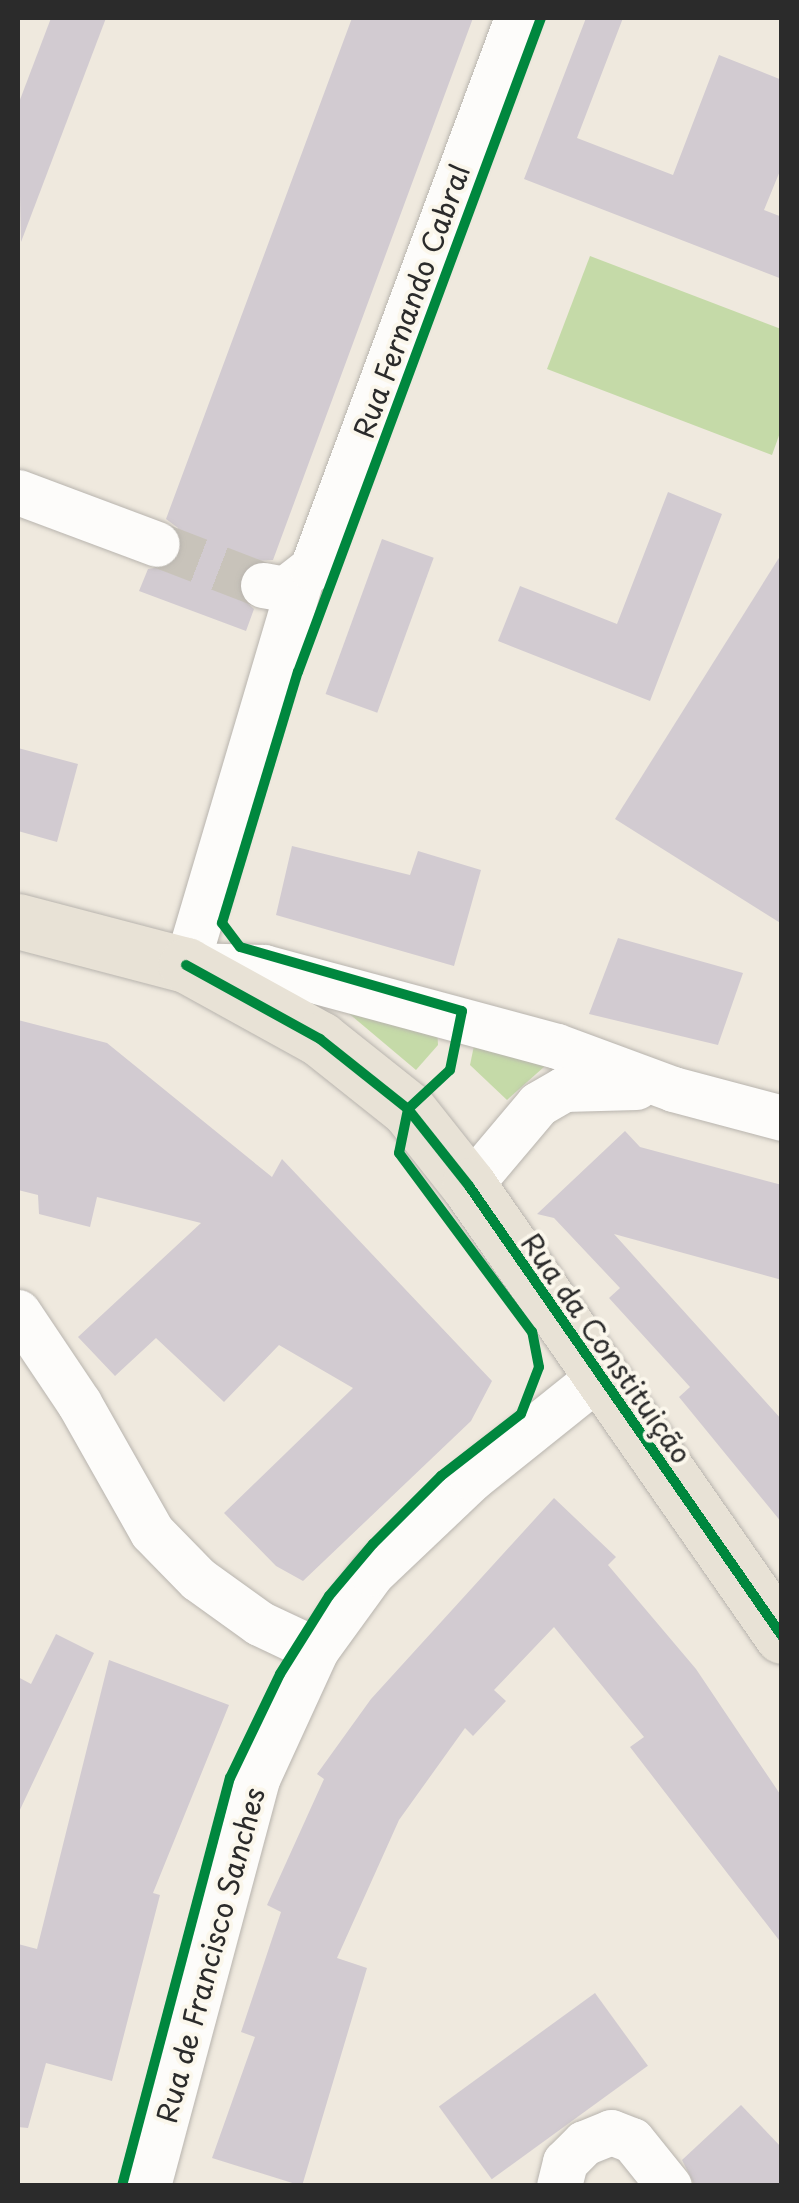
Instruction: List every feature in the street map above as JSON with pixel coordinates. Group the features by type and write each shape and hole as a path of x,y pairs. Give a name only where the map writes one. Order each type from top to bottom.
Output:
{"main road":[{"name":"Rua da Constituição","path":"18,921 186,965 357,1064 408,1109 469,1186 598,1378 782,1636"}],"street":[{"name":"Rua Fernando Cabral","path":"186,965 282,583 312,568 517,18"},
{"path":"18,492 156,544"},
{"path":"186,965 264,968 557,1046 673,1089 782,1118"},
{"path":"469,1186 514,1125 564,1089 673,1089"},
{"path":"18,1312 79,1403 152,1532 198,1580 259,1623 316,1650"},
{"name":"Rua de Francisco Sanches","path":"148,2186 256,1779 316,1650 372,1572 472,1478 598,1378"},
{"path":"559,2186 565,2162 584,2142 612,2132 632,2140 669,2186"}],"green space":[{"path":"590,256 781,329 781,430 772,455 547,369"},
{"path":"340,1006 437,1027 438,1045 416,1070"},
{"path":"476,1036 554,1058 507,1100 470,1065"}],"building":[{"path":"51,18 106,18 21,242 18,105"},
{"path":"352,18 473,18 273,560 253,561 237,579 239,595 254,609 246,631 139,591 148,569 173,565 182,552 178,528 166,519"},
{"path":"586,18 623,18 577,138 673,175 719,55 782,80 782,166 764,210 782,217 782,279 524,179"},
{"path":"668,492 722,514 650,701 498,641 520,586 617,624"},
{"path":"382,539 434,558 377,713 326,694"},
{"path":"782,553 782,924 615,819"},
{"path":"18,748 78,764 57,842 18,831"},
{"path":"292,846 410,875 418,851 481,870 454,966 276,915"},
{"path":"618,938 743,973 718,1045 589,1014"},
{"path":"18,1020 107,1043 272,1177 282,1159 492,1381 471,1421 303,1581 276,1566 224,1513 353,1388 279,1345 224,1402 156,1338 115,1376 78,1337 201,1223 97,1197 90,1227 39,1214 38,1195 18,1190"},
{"path":"625,1131 640,1147 782,1185 782,1280 614,1234 782,1420 782,1523 679,1397 690,1387 609,1298 620,1288 554,1218 537,1214"},
{"path":"554,1498 616,1557 608,1565 696,1669 782,1797 782,1944 630,1747 644,1737 554,1627 494,1690 506,1701 473,1736 465,1728 399,1820 337,1958 367,1968 302,2186 212,2158 255,2037 241,2032 281,1912 267,1905 324,1779 317,1774 371,1699"},
{"path":"56,1634 94,1653 18,1814 18,1677 31,1684"},
{"path":"109,1660 229,1705 153,1893 160,1895 112,2081 46,2063 28,2128 18,2127 18,1944 37,1949"},
{"path":"595,1993 648,2066 492,2179 439,2106"},
{"path":"741,2105 782,2148 782,2186 695,2186 682,2160"}],"tunnel":[{"path":"157,544 263,585"}],"cycle path":[{"path":"122,2186 230,1778 280,1674 329,1596 373,1544 441,1476 521,1414 539,1367 532,1332 399,1153 408,1109 450,1070 462,1011 240,947 222,923 298,672 541,18"},
{"path":"186,965 320,1039 408,1109 469,1186 782,1636"}]}
